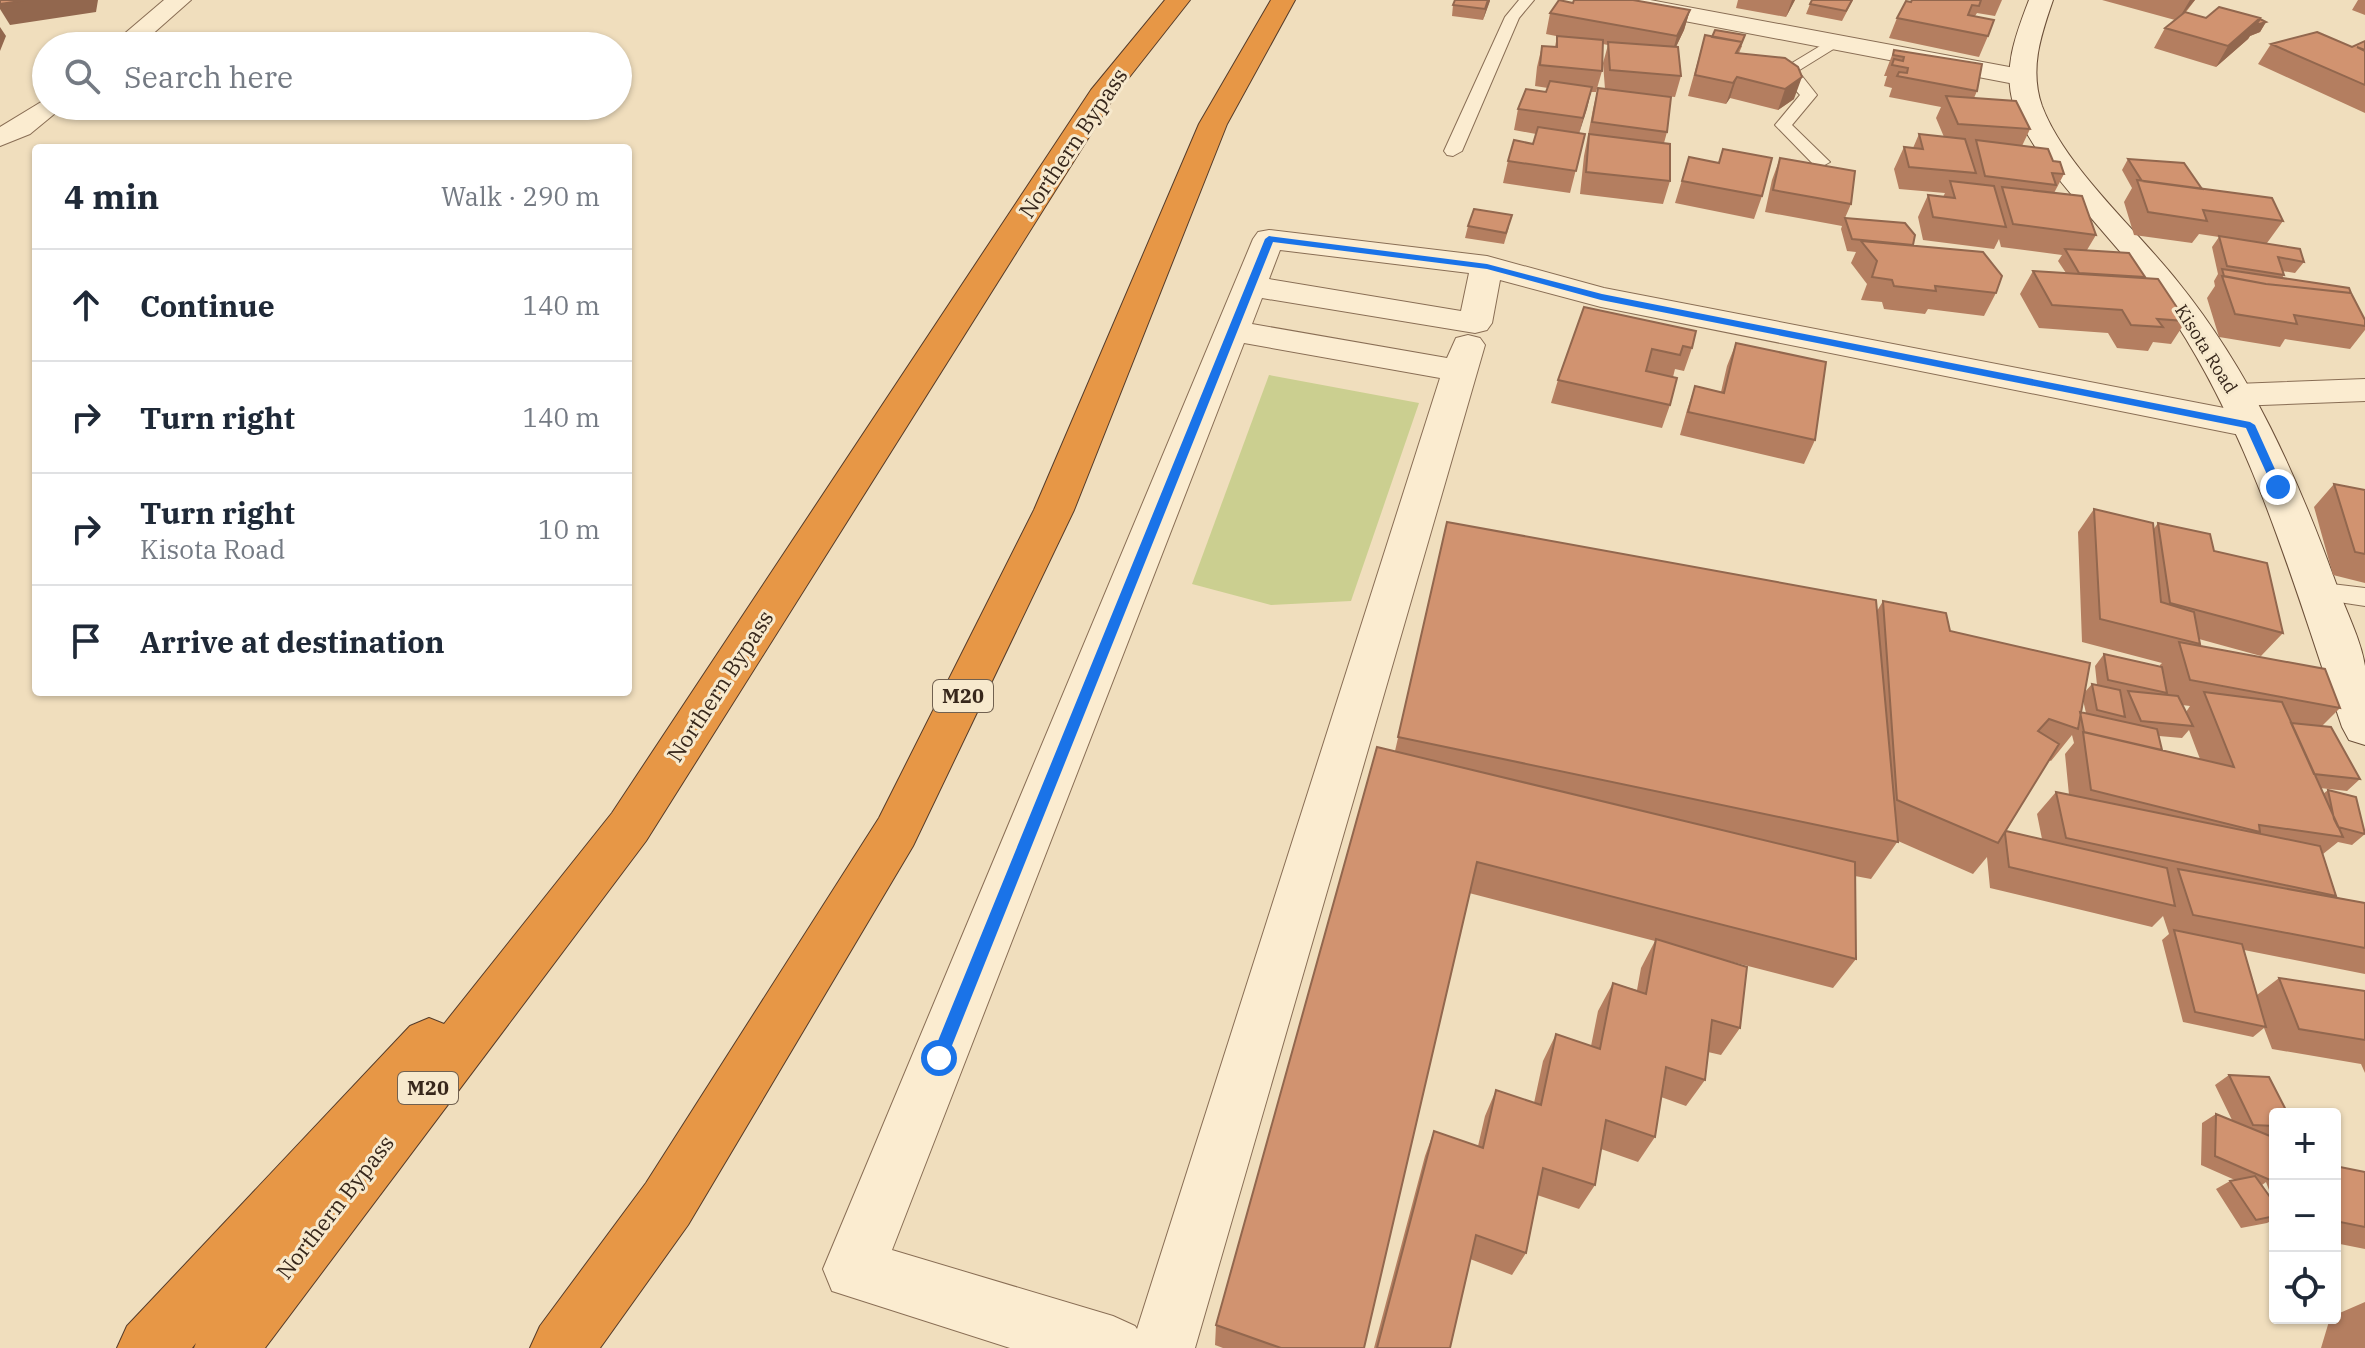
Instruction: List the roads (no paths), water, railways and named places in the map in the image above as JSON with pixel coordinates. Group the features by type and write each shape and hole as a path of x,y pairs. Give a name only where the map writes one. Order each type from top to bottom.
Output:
{"highway":[{"name":"Northern Bypass","path":"226,1348 629,827 1105,90 1178,0"},
{"name":"M20","path":"562,1348 667,1204 896,832 1054,510 1213,124 1283,0"},
{"path":"149,1348 629,827"},
{"path":"590,1348 667,1204"}],"street":[{"path":"140,32 179,0"},
{"path":"1611,0 2020,77"},
{"name":"Kisota Road","path":"2041,0 2027,38 2020,77 2028,105 2056,157 2165,286 2203,338 2243,410 2278,487 2365,727"},
{"path":"0,137 32,119"},
{"path":"1113,1348 854,1269 1269,239 1487,266 1601,297 2243,410 2365,390"},
{"path":"1163,1348 1475,323 1487,266"},
{"path":"1250,286 1475,323"},
{"path":"1232,331 1460,371"}],"lane":[{"path":"1453,151 1512,17 1527,0"},
{"path":"1821,162 1783,125 1809,95 1794,79 1790,69 1835,42"},
{"path":"2315,591 2365,597"}]}
